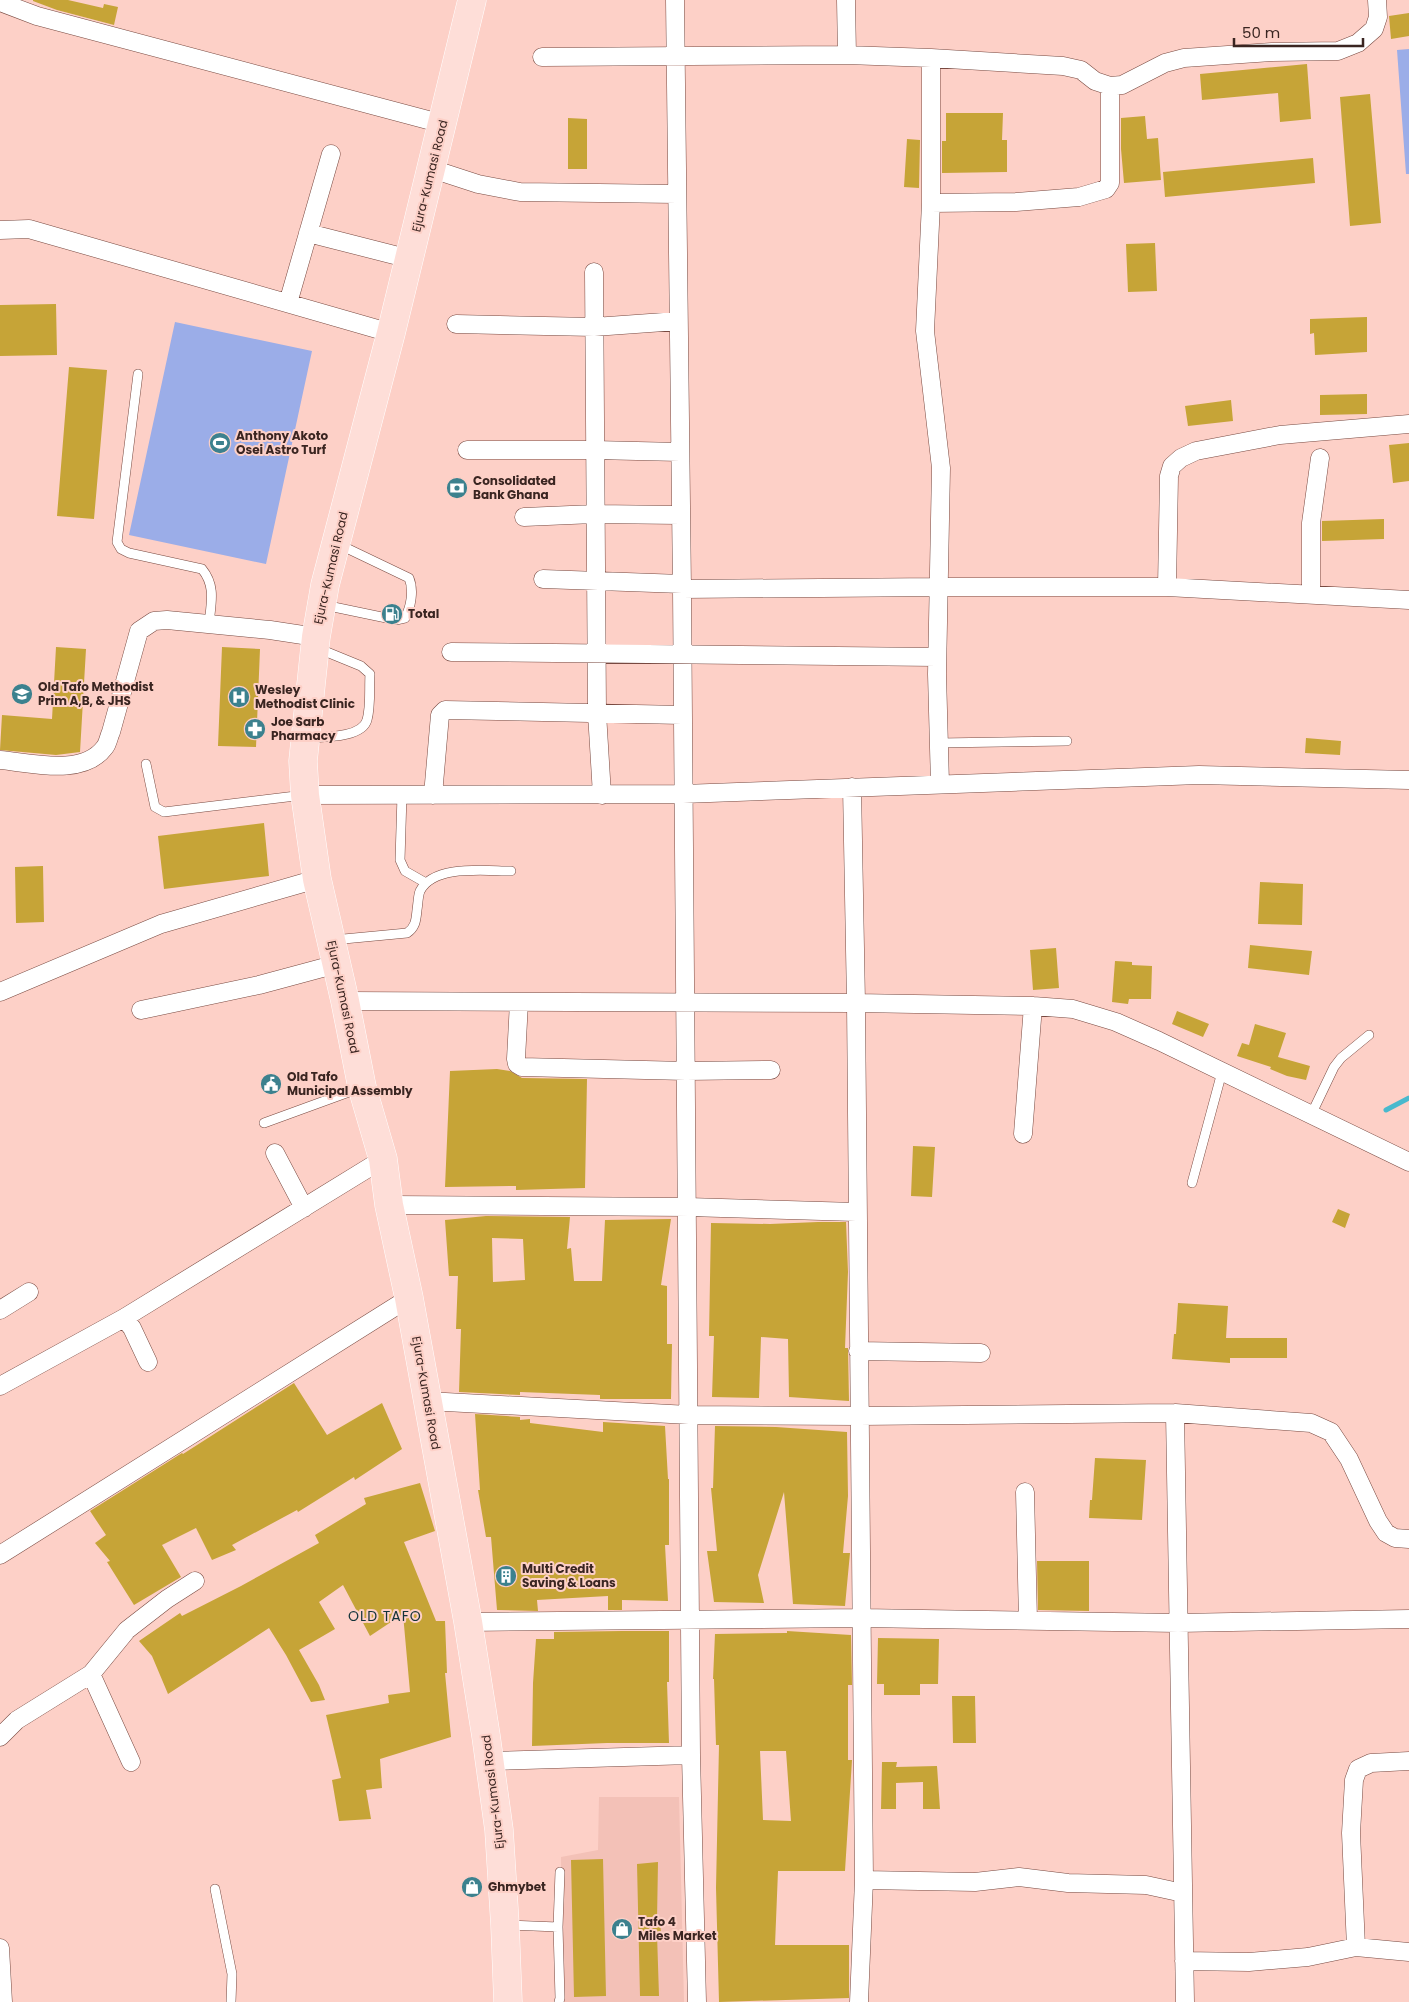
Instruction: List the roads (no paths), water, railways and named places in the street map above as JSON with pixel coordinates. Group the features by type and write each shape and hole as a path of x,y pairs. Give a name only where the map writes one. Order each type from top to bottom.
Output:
{"main road":[{"name":"Ejura-Kumasi Road","path":"472,0 392,333 336,543 322,604 315,642 303,761 305,795 317,879 345,1001 362,1087 383,1159 389,1205 409,1298 468,1622 499,1830 508,2002"}],"street":[{"path":"675,0 683,654 691,1755 696,2002"},
{"path":"846,0 847,55"},
{"path":"542,58 847,55 931,58 1063,66 1081,70 1095,81 1110,86 1122,85 1165,63 1184,58 1272,52 1338,52 1358,43 1374,29 1378,17 1377,0"},
{"path":"0,2 37,16 443,124"},
{"path":"931,58 931,203 925,331 941,468 937,657 940,784"},
{"path":"931,203 1016,202 1080,197 1106,189 1110,183 1110,86"},
{"path":"288,303 331,154"},
{"path":"432,169 478,184 520,192 677,194"},
{"path":"0,230 29,229 392,333"},
{"path":"308,234 410,259"},
{"path":"594,272 596,653 597,713 602,795"},
{"path":"456,324 594,327 678,320"},
{"path":"1167,587 1169,476 1172,466 1181,458 1196,451 1280,435 1409,424"},
{"path":"467,450 680,452"},
{"path":"1311,595 1310,523 1320,458"},
{"path":"524,517 594,514 680,515"},
{"path":"542,579 682,587 1167,587 1409,600"},
{"path":"0,760 72,766 88,761 105,747 139,631 154,622 166,620 270,630 315,642"},
{"path":"451,652 937,657"},
{"path":"433,795 440,715 445,710 682,715"},
{"path":"305,795 683,794 1199,775 1409,780"},
{"path":"852,787 856,1003 856,1212 864,1880 859,2002"},
{"path":"0,992 161,924 317,879"},
{"path":"141,1010 260,985 334,952"},
{"path":"345,1001 856,1003 1033,1006 1073,1009 1116,1022 1409,1162"},
{"path":"519,1002 516,1059 517,1064 522,1067 686,1071 771,1070"},
{"path":"1023,1134 1033,1006"},
{"path":"275,1154 304,1208"},
{"path":"2,1380 124,1318 383,1159"},
{"path":"389,1205 688,1207 856,1212"},
{"path":"0,1310 29,1292"},
{"path":"2,1550 409,1298"},
{"path":"124,1318 132,1328 148,1362"},
{"path":"858,1351 981,1353"},
{"path":"427,1401 689,1415 859,1416 1175,1413 1311,1423 1331,1432 1349,1459 1378,1521 1386,1533 1396,1538 1409,1539"},
{"path":"1175,1413 1185,2002"},
{"path":"1025,1492 1028,1620"},
{"path":"0,1737 17,1720 90,1674 127,1630 167,1599 196,1581"},
{"path":"468,1622 861,1618 1178,1622 1409,1618"},
{"path":"90,1674 131,1762"},
{"path":"490,1761 691,1755"},
{"path":"1356,1947 1352,1833 1354,1780 1358,1769 1371,1763 1409,1761"},
{"path":"864,1880 974,1882 1018,1877 1068,1883 1146,1885 1183,1893"},
{"path":"1184,1960 1249,1962 1308,1957 1356,1947 1409,1952"},
{"path":"0,1948 3,2002"}],"lane":[{"path":"138,374 117,542 121,549 129,553 202,569 209,578 212,591 209,624"},
{"path":"322,604 396,620 405,618 409,611 413,586 410,578 336,543"},
{"path":"304,739 349,734 361,729 367,721 370,674 361,666 315,642"},
{"path":"939,743 1067,740"},
{"path":"146,764 155,807 164,812 305,795"},
{"path":"402,795 400,860 405,871 426,883"},
{"path":"334,952 406,933 412,929 420,892 426,883 451,871 510,871"},
{"path":"1311,1115 1334,1067 1341,1058 1369,1035"},
{"path":"1192,1183 1222,1072"},
{"path":"264,1123 362,1087"},
{"path":"559,2002 558,1927 560,1872"},
{"path":"215,1888 232,1974 231,2002"},
{"path":"505,1925 558,1927"}],"waterway":[{"path":"1386,1110 1409,1098"}],"place":[{"name":"Anthony Akoto Osei Astro Turf","path":"220,443"},
{"name":"Consolidated Bank Ghana","path":"457,488"},
{"name":"Total","path":"392,614"},
{"name":"Old Tafo Methodist Prim A,B, & JHS","path":"22,694"},
{"name":"Wesley Methodist Clinic","path":"239,697"},
{"name":"Joe Sarb Pharmacy","path":"255,729"},
{"name":"Old Tafo Municipal Assembly","path":"271,1084"},
{"name":"Multi Credit Saving & Loans","path":"506,1576"},
{"name":"Ghmybet","path":"472,1887"},
{"name":"Tafo 4 Miles Market","path":"622,1929"}],"district":[{"name":"OLD TAFO","path":"385,1616"}]}
